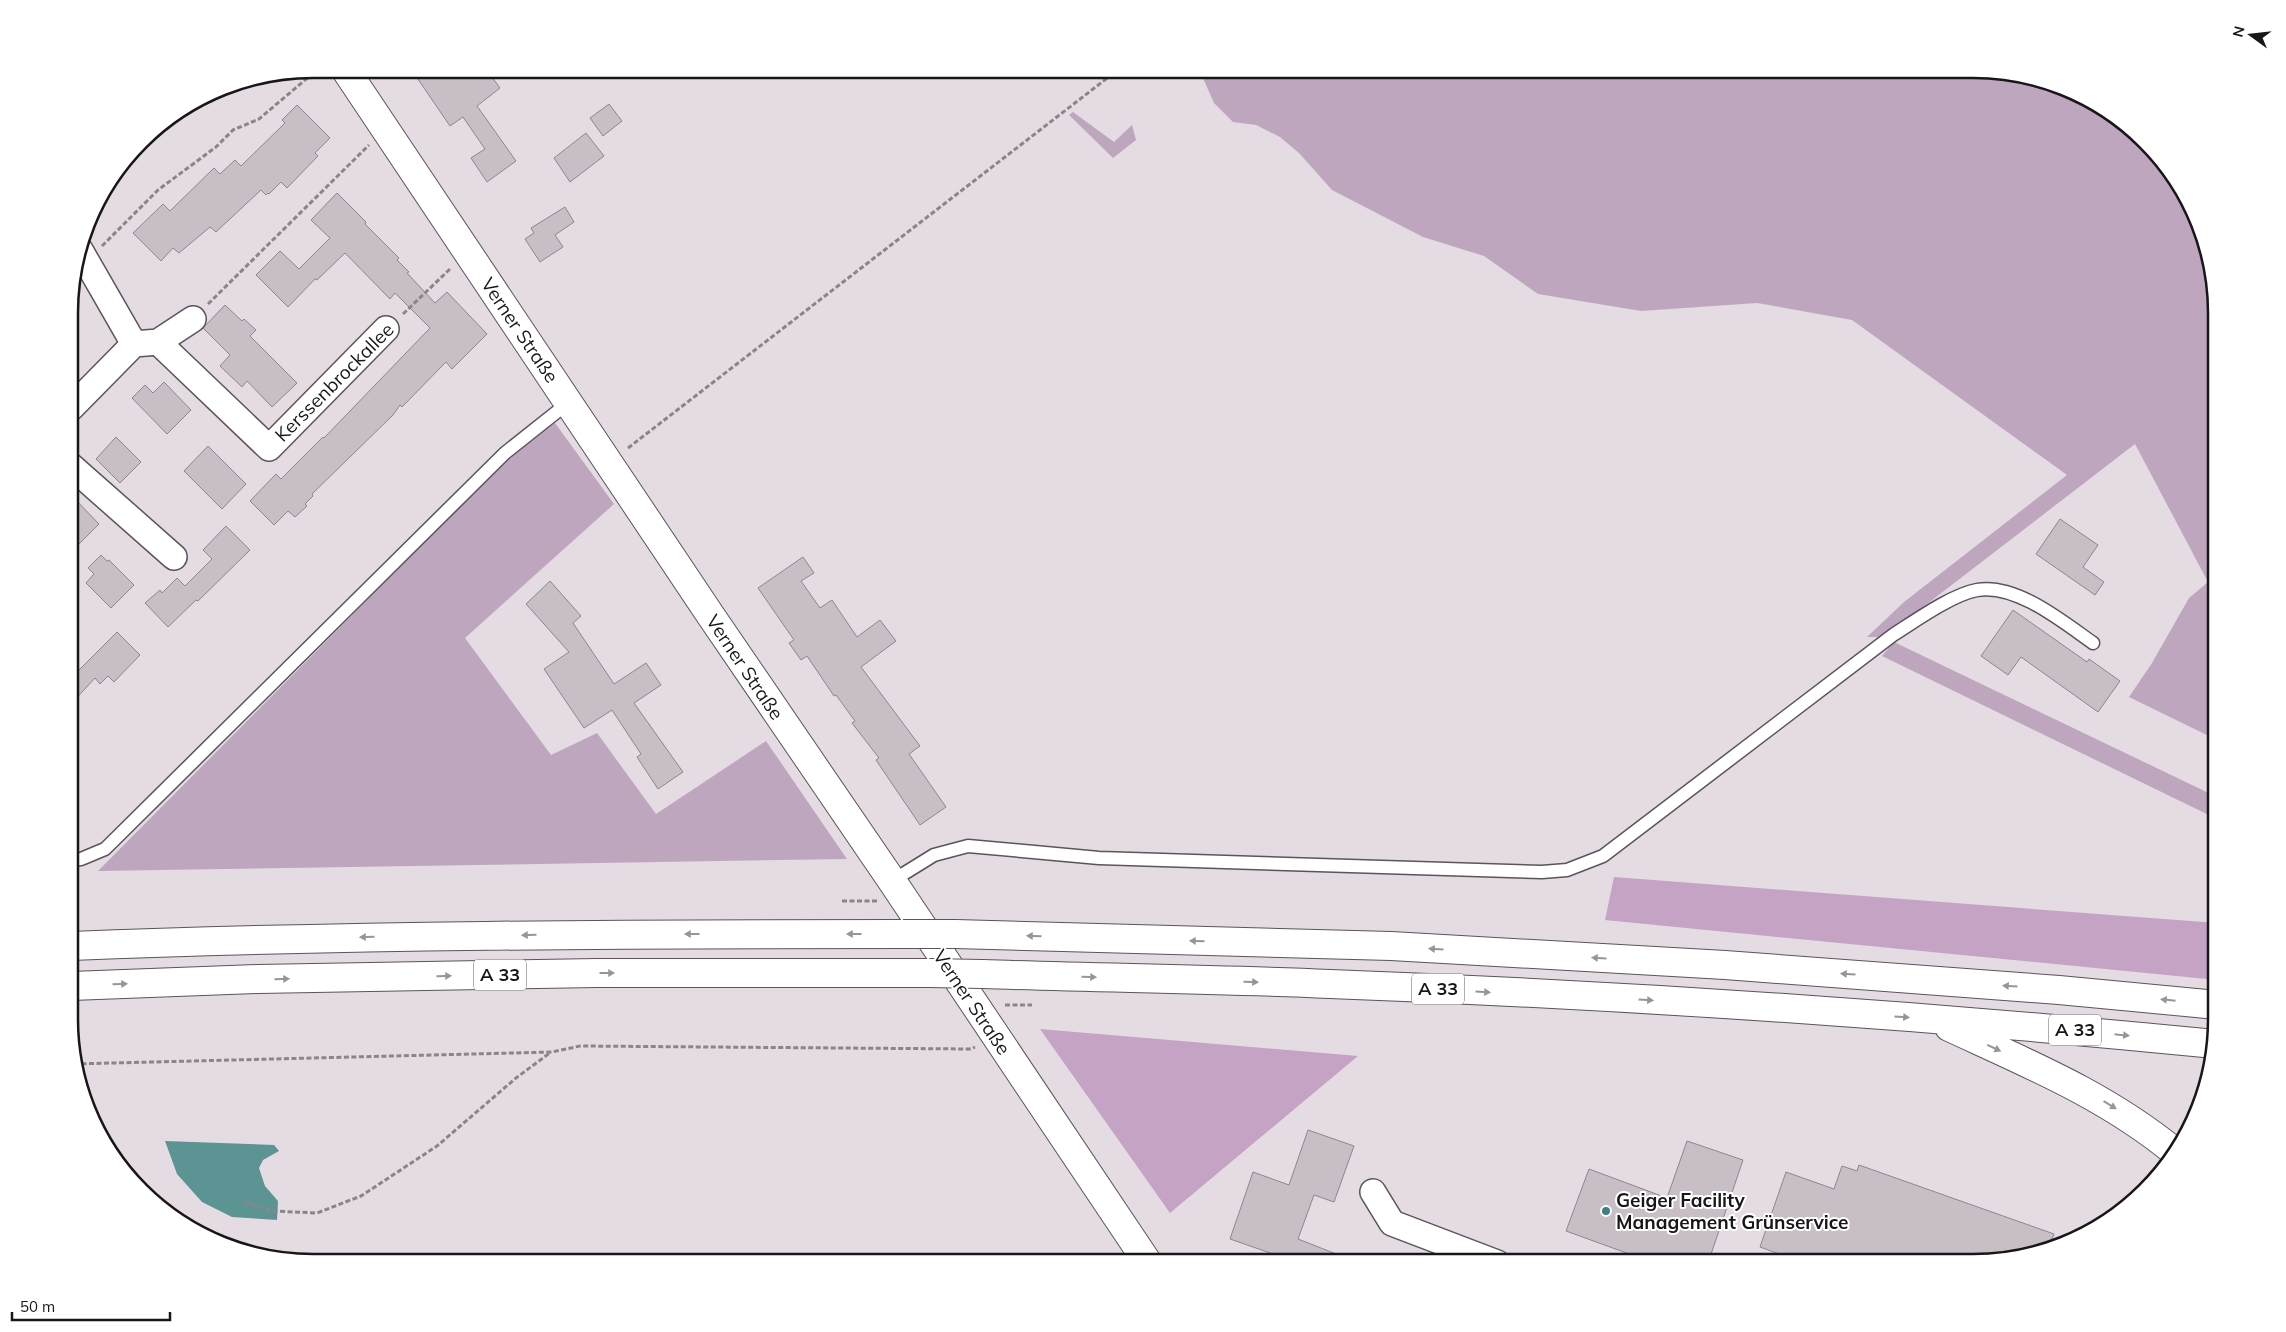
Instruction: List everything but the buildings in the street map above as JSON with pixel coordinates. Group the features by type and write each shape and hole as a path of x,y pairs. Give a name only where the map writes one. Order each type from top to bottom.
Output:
{"main road":[{"name":"Verner Straße","path":"351,78 709,613 885,891 996,1039 1142,1254"},
{"name":"A 33","path":"78,946 271,938 599,934 956,934 1391,946 1735,966 2059,990 2208,1004"},
{"name":"A 33","path":"78,986 258,979 587,973 982,974 1331,984 1662,1001 2042,1027 2207,1043"},
{"path":"1934,1020 2102,1100 2133,1120 2170,1148"}],"street":[{"path":"85,256 134,344"},
{"path":"78,401 134,344 158,342 193,318"},
{"name":"Kerssenbrockallee","path":"158,342 269,448 386,330"},
{"path":"78,472 174,557"},
{"path":"1373,1192 1392,1223 1473,1254"}],"lane":[{"path":"78,860 105,849 505,452 568,403"},
{"path":"885,891 934,855 968,846 1099,858 1542,872 1567,870 1603,856 1893,635 1929,612 1975,590 1987,589 2004,593 2045,609 2093,643"}],"path":[{"path":"86,252 107,242 158,190 216,147 233,130 259,119 307,78"},
{"path":"609,463 1107,78"},
{"path":"193,318 385,130"},
{"name":"Kerssenbrockallee","path":"386,330 468,252"},
{"path":"842,901 885,891"},
{"path":"1008,1004 1032,1005"},
{"path":"82,1064 552,1052 580,1046 971,1049 996,1039"},
{"path":"244,1202 272,1211 317,1213 361,1196 437,1146 516,1078 552,1052"}],"shaded area":[{"path":"1203,78 1988,78 2019,82 2063,95 2104,117 2140,146 2177,195 2196,237 2204,267 2208,298 2208,582 2135,444 1884,637 1867,637 1904,602 2067,475 1852,320 1757,303 1641,311 1538,294 1484,256 1423,237 1332,190 1299,153 1280,137 1256,125 1233,122 1214,103"},
{"path":"1073,112 1114,142 1132,125 1136,140 1113,158 1069,115"},
{"path":"555,423 614,504 465,638 551,755 597,733 656,814 766,741 847,859 98,871 524,442"},
{"path":"2208,582 2208,736 2129,697 2152,663 2189,598"},
{"path":"1894,642 2208,793 2208,815 1882,656"},
{"path":"1614,877 2208,922 2208,979 1605,920"},
{"path":"1040,1029 1358,1056 1170,1213"}],"water":[{"path":"165,1141 274,1145 279,1151 263,1160 259,1168 265,1186 278,1201 277,1220 232,1217 202,1202 177,1174"}],"place":[{"name":"Geiger Facility Management Grünservice","path":"1606,1211"}]}
